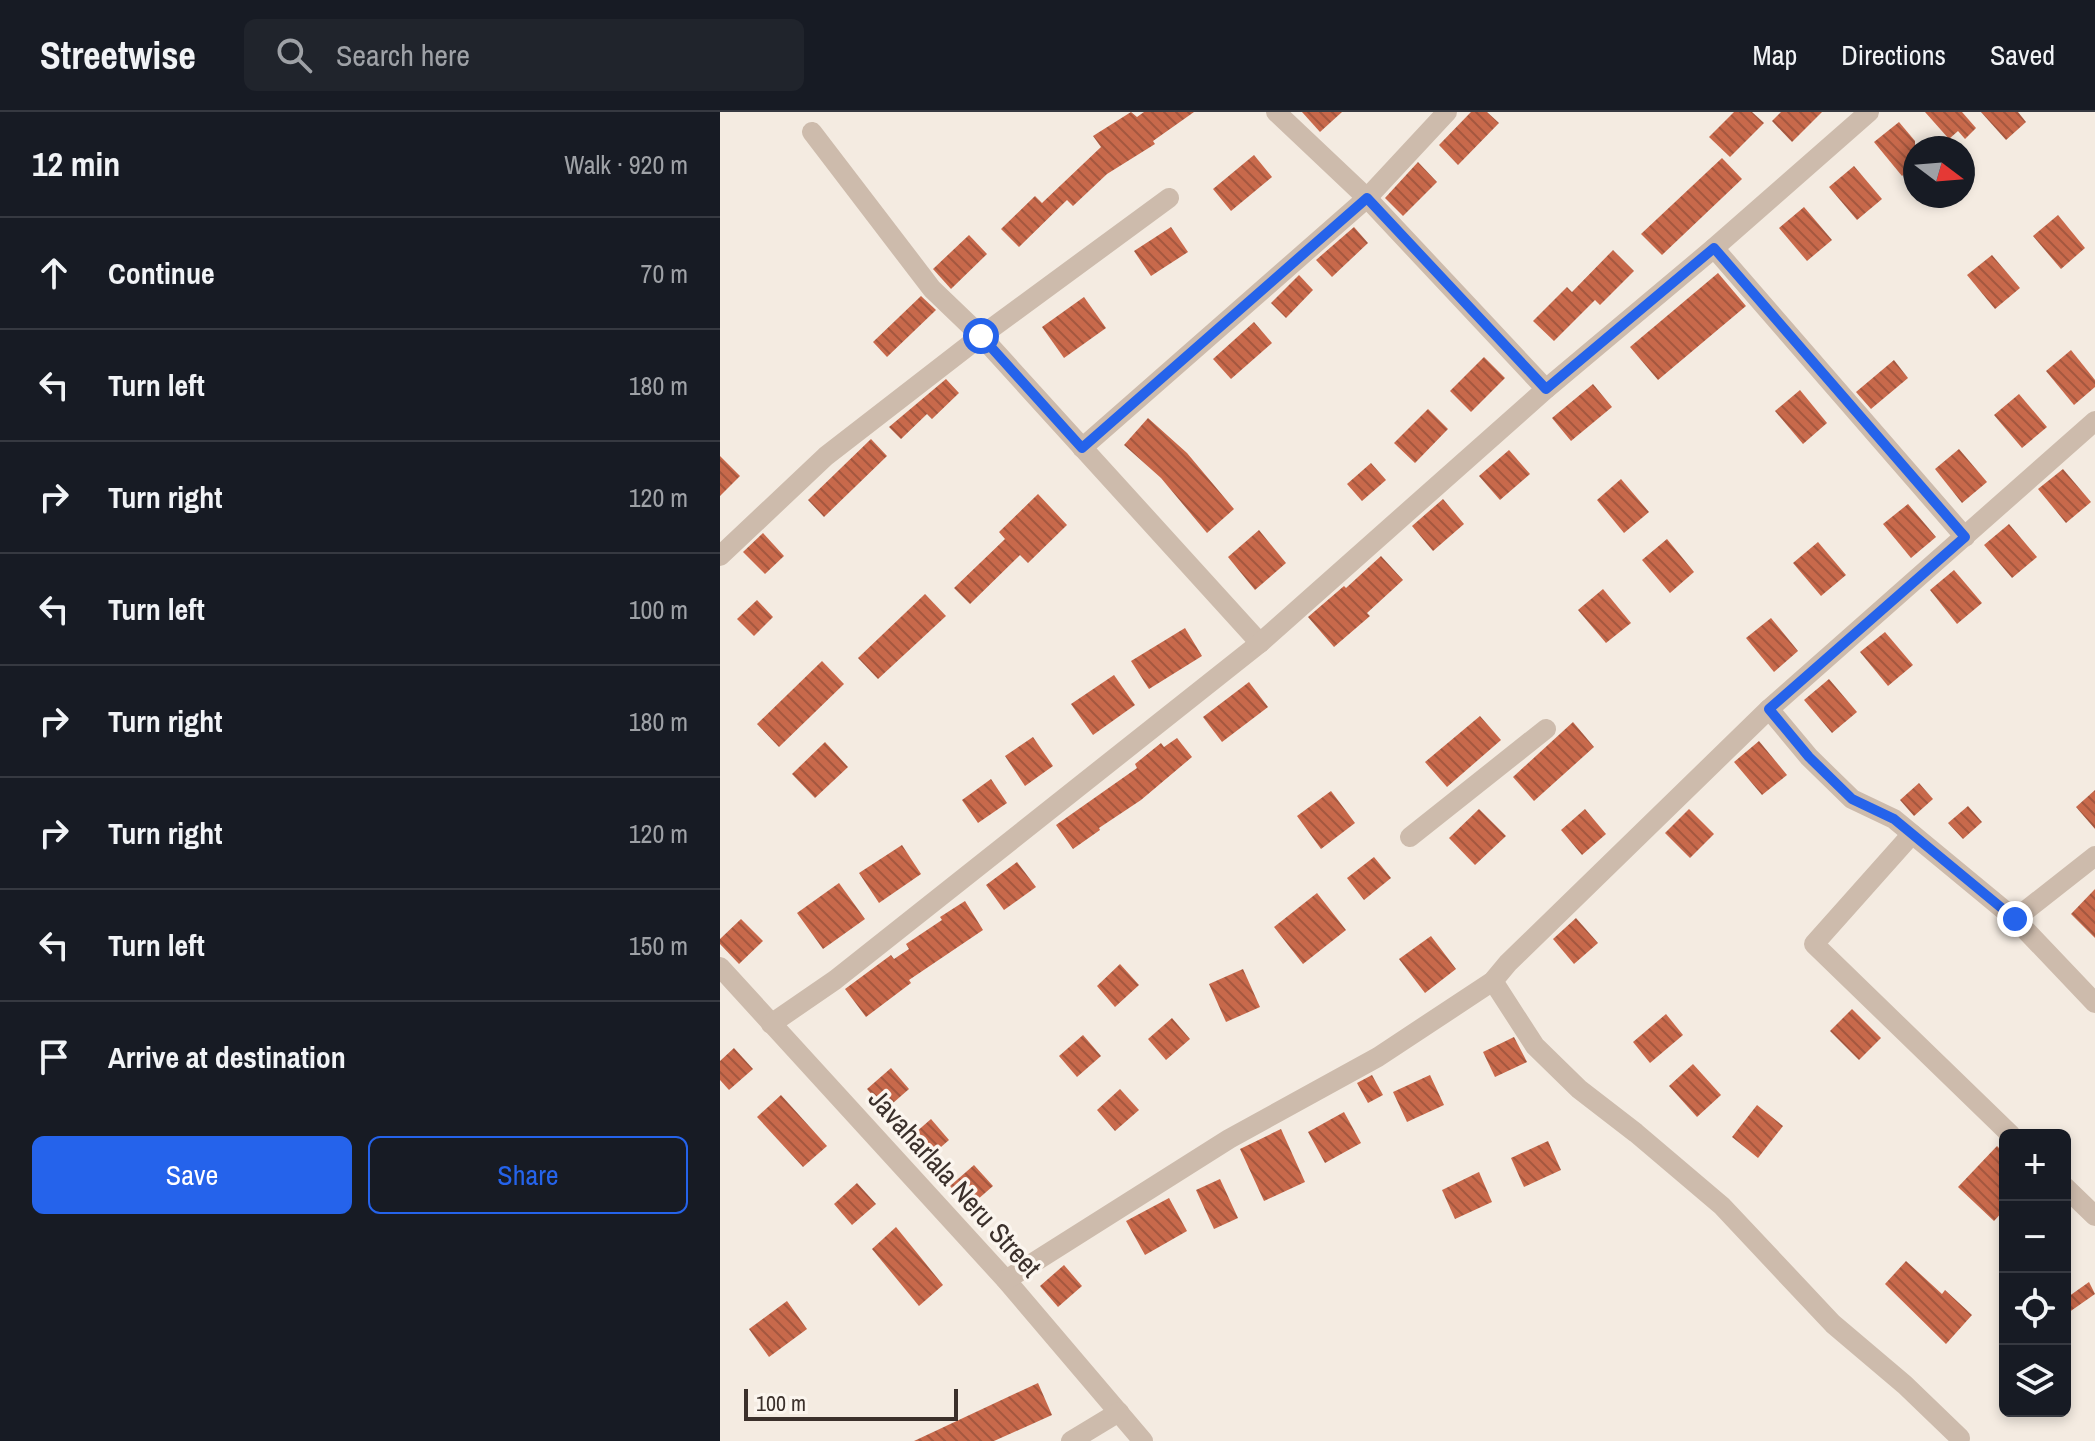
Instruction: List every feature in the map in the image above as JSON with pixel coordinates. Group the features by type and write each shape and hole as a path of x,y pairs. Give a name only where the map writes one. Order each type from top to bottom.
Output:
{"street":[{"path":"1276,112 1367,198 1546,389"},
{"path":"1082,448 1367,198 1447,112"},
{"path":"771,1024 835,980 1260,643 1546,389 1869,112"},
{"path":"812,132 932,289 981,336 1260,643"},
{"path":"720,556 826,456 981,336 1169,198"},
{"path":"1714,248 1965,537"},
{"path":"1006,1280 1229,1139 1378,1057 1493,981 1769,709 2095,421"},
{"path":"1769,709 1809,757 1852,799 1894,819 2015,919 2095,1003"},
{"path":"1410,837 1546,729"},
{"path":"1912,834 1814,944 2005,1129"},
{"path":"2015,919 2095,856"},
{"name":"Javaharlala Neru Street","path":"720,967 1006,1280 1143,1441"},
{"path":"1493,981 1535,1046 1579,1089 1722,1206 1833,1324 1905,1385 1960,1438"},
{"path":"2071,1193 2095,1216"},
{"path":"1071,1441 1119,1412"}],"building":[{"path":"1131,112 1137,117 1144,112 1194,112 1153,141 1155,144 1107,174 1073,206 1067,200 1019,247 1001,229 1035,196 1042,203 1101,147 1093,136"},
{"path":"1302,112 1342,112 1320,132"},
{"path":"1471,112 1487,112 1499,123 1458,165 1439,145"},
{"path":"1734,112 1752,112 1764,123 1730,157 1709,137"},
{"path":"1781,112 1822,112 1792,142 1772,121"},
{"path":"1925,112 1962,112 1976,128 1968,136 1962,136 1958,131 1946,136"},
{"path":"1981,112 2018,112 2026,122 2006,140"},
{"path":"1899,122 1911,136 1903,136 1903,175 1902,176 1874,142"},
{"path":"1254,155 1272,177 1231,211 1213,189"},
{"path":"1722,158 1742,179 1662,255 1641,234"},
{"path":"1418,162 1437,182 1403,216 1385,198"},
{"path":"1854,166 1882,199 1857,220 1829,187"},
{"path":"1804,207 1832,240 1807,261 1779,228"},
{"path":"2058,215 2085,248 2061,269 2033,236"},
{"path":"1171,227 1188,252 1151,276 1134,251"},
{"path":"1354,227 1368,243 1332,277 1316,260"},
{"path":"969,235 987,254 951,289 933,269"},
{"path":"1613,250 1634,271 1600,305 1595,300 1554,341 1533,321 1567,287 1572,292"},
{"path":"1992,255 2020,288 1995,309 1967,275"},
{"path":"1718,273 1746,306 1658,380 1630,347"},
{"path":"1299,275 1313,290 1286,318 1271,303"},
{"path":"921,296 936,310 887,357 873,342"},
{"path":"1084,297 1106,328 1064,358 1042,327"},
{"path":"1254,322 1272,343 1231,379 1213,359"},
{"path":"2071,350 2095,380 2095,387 2074,405 2046,371"},
{"path":"1484,357 1505,378 1471,412 1450,391"},
{"path":"1894,360 1908,378 1871,409 1856,392"},
{"path":"946,379 959,393 932,419 927,414 901,439 889,427"},
{"path":"1593,384 1612,407 1571,441 1552,418"},
{"path":"1800,390 1827,423 1803,444 1775,411"},
{"path":"2019,394 2047,427 2022,448 1994,415"},
{"path":"1428,409 1448,429 1415,463 1394,443"},
{"path":"1148,418 1187,453 1234,509 1207,533 1161,478 1124,445"},
{"path":"871,439 887,456 824,517 808,500"},
{"path":"1959,449 1987,482 1962,503 1935,469"},
{"path":"1509,450 1530,474 1500,500 1479,476"},
{"path":"720,456 740,476 720,496"},
{"path":"1371,463 1386,480 1362,501 1347,484"},
{"path":"2063,469 2091,502 2066,523 2038,489"},
{"path":"1621,479 1649,512 1624,533 1597,500"},
{"path":"1038,494 1067,525 1028,563 1020,555 970,604 954,588 1005,539 999,532"},
{"path":"1443,499 1464,524 1433,551 1412,526"},
{"path":"1908,504 1936,537 1911,558 1883,524"},
{"path":"2009,524 2037,557 2012,578 1984,545"},
{"path":"1259,530 1286,563 1255,590 1228,557"},
{"path":"763,533 784,556 765,574 743,552"},
{"path":"1667,539 1694,572 1670,593 1642,560"},
{"path":"1818,542 1846,575 1821,596 1793,563"},
{"path":"1381,556 1403,580 1367,613 1370,616 1334,647 1308,617"},
{"path":"1954,570 1982,603 1957,624 1930,590"},
{"path":"1603,589 1631,623 1606,643 1578,610"},
{"path":"925,594 946,616 878,679 858,658"},
{"path":"757,600 773,617 754,636 737,619"},
{"path":"1771,618 1798,651 1774,672 1746,638"},
{"path":"1185,628 1202,656 1149,689 1131,661"},
{"path":"1885,632 1913,665 1888,686 1860,652"},
{"path":"822,661 844,684 779,747 757,724"},
{"path":"1114,675 1135,705 1093,735 1071,704"},
{"path":"1829,679 1857,712 1832,733 1804,700"},
{"path":"1249,682 1268,707 1222,742 1203,717"},
{"path":"1480,716 1501,740 1447,787 1425,762"},
{"path":"1573,722 1594,747 1534,801 1513,777"},
{"path":"1033,737 1053,766 1025,786 1005,756"},
{"path":"1177,738 1192,757 1141,800 1073,849 1056,825 1137,768 1135,764 1161,743 1164,747"},
{"path":"1759,741 1787,775 1762,795 1734,762"},
{"path":"825,742 848,767 815,798 792,774"},
{"path":"991,779 1007,803 978,823 962,800"},
{"path":"1919,783 1933,799 1914,816 1900,800"},
{"path":"2095,790 2095,829 2076,807"},
{"path":"1331,791 1355,823 1321,849 1297,816"},
{"path":"1968,806 1982,822 1963,839 1948,823"},
{"path":"1479,809 1506,836 1475,865 1449,838"},
{"path":"1585,809 1606,834 1582,855 1561,830"},
{"path":"1689,809 1714,834 1690,858 1665,833"},
{"path":"902,845 921,874 879,903 859,873"},
{"path":"1374,857 1391,878 1364,900 1347,878"},
{"path":"1017,862 1036,887 1004,910 986,885"},
{"path":"839,883 865,919 823,949 797,913"},
{"path":"2095,889 2095,938 2071,914"},
{"path":"1317,893 1346,930 1303,964 1274,927"},
{"path":"965,901 983,930 909,980 911,983 866,1017 845,989 891,955 894,959 909,949 906,944"},
{"path":"1576,918 1598,943 1574,964 1553,939"},
{"path":"741,919 763,941 739,964 720,944 720,939"},
{"path":"1431,936 1456,969 1425,993 1399,959"},
{"path":"1120,964 1139,985 1115,1007 1097,986"},
{"path":"1243,969 1260,1007 1226,1022 1209,984"},
{"path":"1852,1009 1881,1038 1859,1060 1830,1031"},
{"path":"1666,1014 1683,1035 1650,1063 1633,1042"},
{"path":"1172,1018 1190,1039 1166,1060 1148,1039"},
{"path":"1083,1035 1101,1056 1077,1077 1059,1056"},
{"path":"1514,1037 1527,1062 1495,1077 1483,1052"},
{"path":"734,1048 753,1069 729,1090 720,1080 720,1061"},
{"path":"1693,1064 1721,1095 1697,1117 1669,1086"},
{"path":"891,1068 909,1089 885,1110 867,1089"},
{"path":"1372,1075 1383,1095 1368,1103 1357,1083"},
{"path":"1430,1075 1444,1105 1407,1122 1393,1092"},
{"path":"1120,1089 1139,1110 1115,1131 1097,1110"},
{"path":"781,1095 827,1146 803,1167 757,1117"},
{"path":"1757,1105 1783,1126 1758,1158 1732,1137"},
{"path":"1344,1112 1361,1143 1325,1163 1308,1132"},
{"path":"931,1119 949,1140 925,1161 907,1140"},
{"path":"1281,1129 1305,1182 1264,1201 1240,1149"},
{"path":"1548,1141 1561,1170 1524,1187 1511,1158"},
{"path":"1997,1146 1999,1148 1999,1216 1994,1221 1958,1187"},
{"path":"974,1165 993,1186 969,1207 950,1186"},
{"path":"1479,1172 1492,1202 1455,1219 1442,1190"},
{"path":"1220,1179 1238,1218 1214,1229 1196,1190"},
{"path":"857,1183 876,1204 852,1225 834,1204"},
{"path":"1169,1198 1187,1231 1145,1255 1126,1221"},
{"path":"896,1227 943,1285 919,1306 872,1249"},
{"path":"1906,1261 1942,1294 1945,1290 1972,1315 1946,1344 1885,1284"},
{"path":"1064,1265 1082,1286 1058,1307 1040,1286"},
{"path":"2089,1282 2095,1294 2071,1311 2071,1295"},
{"path":"787,1301 807,1329 769,1357 749,1329"},
{"path":"1038,1383 1052,1415 994,1441 914,1441"}],"route":[{"path":"981,336 1082,448 1367,198 1546,389 1714,248 1965,537 1769,709 1809,757 1852,799 1894,819 2015,919"}]}
